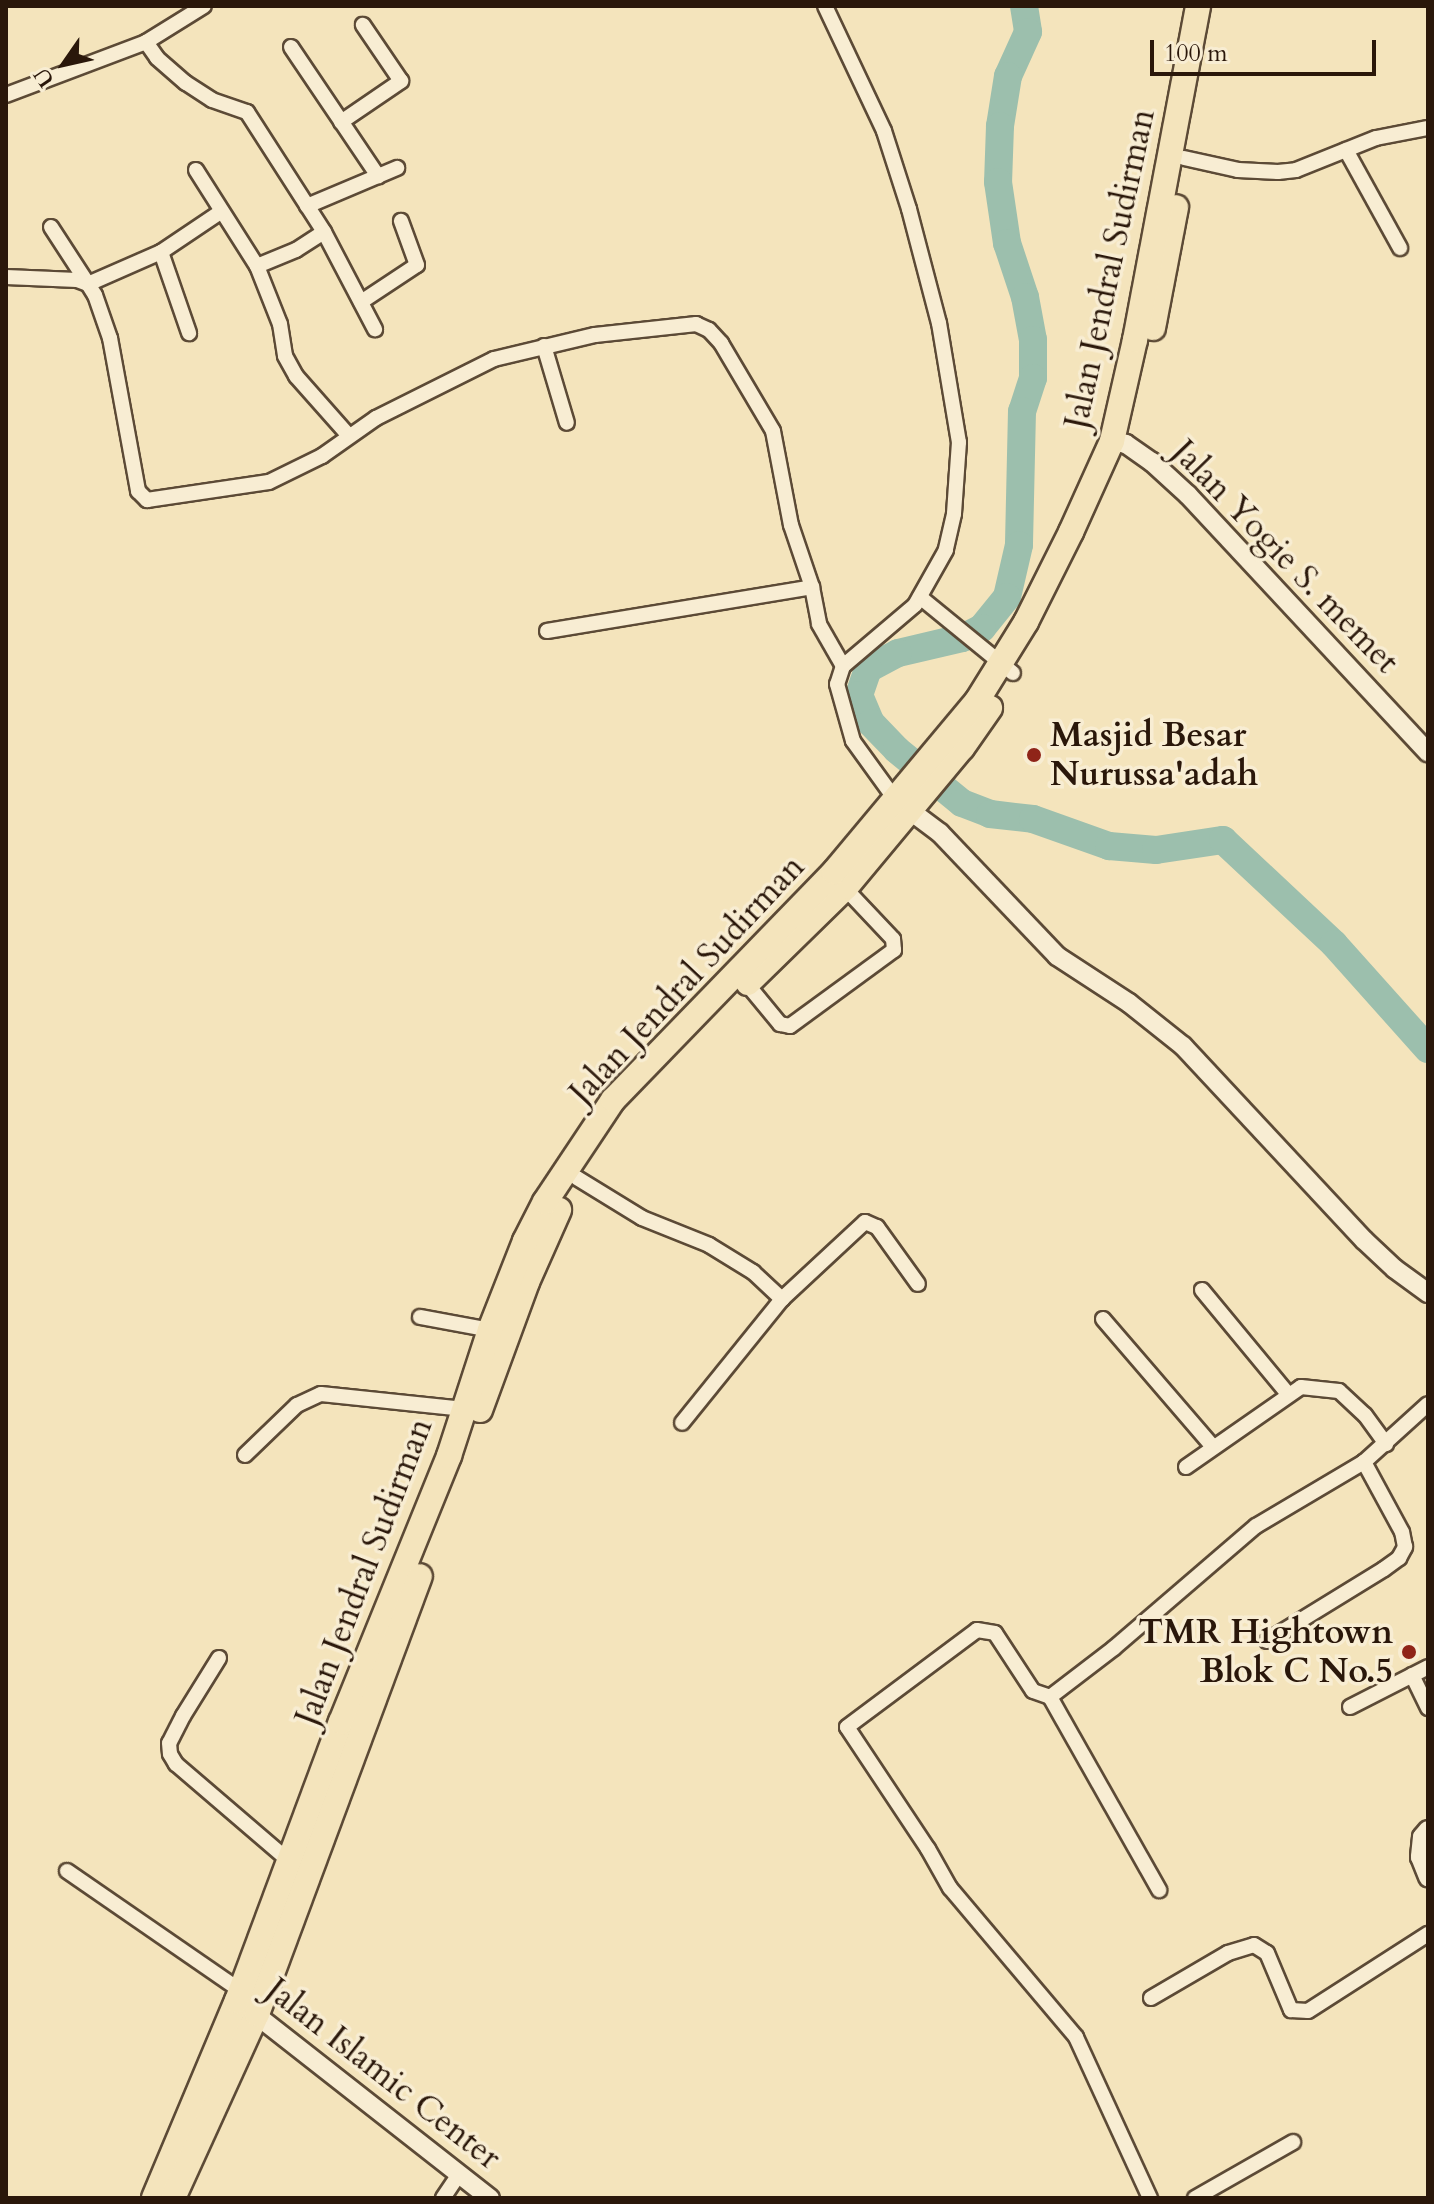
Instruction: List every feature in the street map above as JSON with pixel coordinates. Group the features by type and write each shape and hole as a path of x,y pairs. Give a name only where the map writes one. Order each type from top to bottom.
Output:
{"highway":[{"name":"Jalan Jendral Sudirman","path":"1119,443 1135,340 1198,6"},
{"name":"Jalan Jendral Sudirman","path":"173,2198 245,2002 550,1226 609,1128 642,1089 747,984 938,764 1007,669 1119,443 1164,280 1212,6"},
{"name":"Jalan Jendral Sudirman","path":"154,2198 245,2002 289,1861 464,1409 490,1330 525,1241 545,1202 613,1100 838,882"}],"street":[{"path":"6,95 146,42 204,6"},
{"path":"825,6 884,131 923,260 953,392 959,442 954,514 946,550 920,597 899,620 843,666 837,684 853,741 1057,956 1129,1003 1183,1046 1364,1240 1395,1269 1428,1293"},
{"path":"341,122 401,81 363,25"},
{"path":"146,42 157,58 186,83 212,100 247,112 324,232 375,329"},
{"path":"291,47 378,176"},
{"path":"1184,158 1238,170 1296,170 1376,138 1428,128"},
{"path":"1346,150 1400,248"},
{"path":"307,206 397,168"},
{"path":"196,170 257,266 280,324 285,356 296,376 349,436"},
{"path":"6,277 48,278 88,284 161,252 222,211"},
{"path":"361,302 417,265 401,221"},
{"path":"51,227 103,311 138,491 143,498 269,482 322,456 414,397 494,359 595,335 696,324 709,330 721,343 773,431 791,525 812,587 819,624 843,666"},
{"path":"257,266 296,250 324,232"},
{"path":"161,252 189,333"},
{"path":"544,346 567,423"},
{"name":"Jalan Yogie S. memet","path":"1119,443 1188,495 1428,752"},
{"path":"547,631 812,587"},
{"path":"920,597 1007,669"},
{"path":"747,984 780,1024 790,1026 894,950 893,939 838,882"},
{"path":"577,1178 642,1218 709,1245 753,1272 782,1299"},
{"path":"682,1423 782,1299 865,1222 877,1227 918,1284"},
{"path":"1202,1290 1288,1394"},
{"path":"420,1317 490,1330"},
{"path":"1103,1319 1213,1447"},
{"path":"1186,1467 1301,1387 1317,1386 1339,1391 1365,1415 1386,1444"},
{"path":"245,1455 297,1405 321,1394 464,1409"},
{"path":"1050,1697 1114,1648 1256,1526 1364,1462 1428,1404"},
{"path":"1267,1641 1384,1569 1399,1558 1405,1547 1402,1532 1364,1462"},
{"path":"1150,2198 1076,2037 950,1888 928,1849 847,1727 977,1630 995,1633 1033,1691 1050,1697 1159,1890"},
{"path":"219,1658 169,1743 170,1754 176,1764 289,1861"},
{"path":"1350,1707 1428,1667"},
{"path":"1412,1675 1428,1708"},
{"path":"1428,1830 1422,1837 1420,1857 1428,1877"},
{"path":"67,1871 245,2002"},
{"path":"1151,1998 1228,1953 1254,1945 1267,1953 1291,2010 1308,2011 1428,1934"},
{"name":"Jalan Islamic Center","path":"245,2002 490,2198"},
{"path":"1195,2198 1293,2142"},
{"path":"443,2198 459,2174"}],"waterway":[{"path":"1024,6 1028,32 1008,76 1000,126 998,182 1007,243 1025,297 1033,340 1033,378 1022,411 1019,545 1007,597 982,628 962,638 898,653 868,669 859,695 871,723 897,750 962,803 990,814 1033,819 1109,846 1156,850 1223,840 1334,944 1428,1049"}],"place":[{"name":"Masjid Besar Nurussa'adah","path":"1034,755"},
{"name":"TMR Hightown Blok C No.5","path":"1409,1652"}]}
